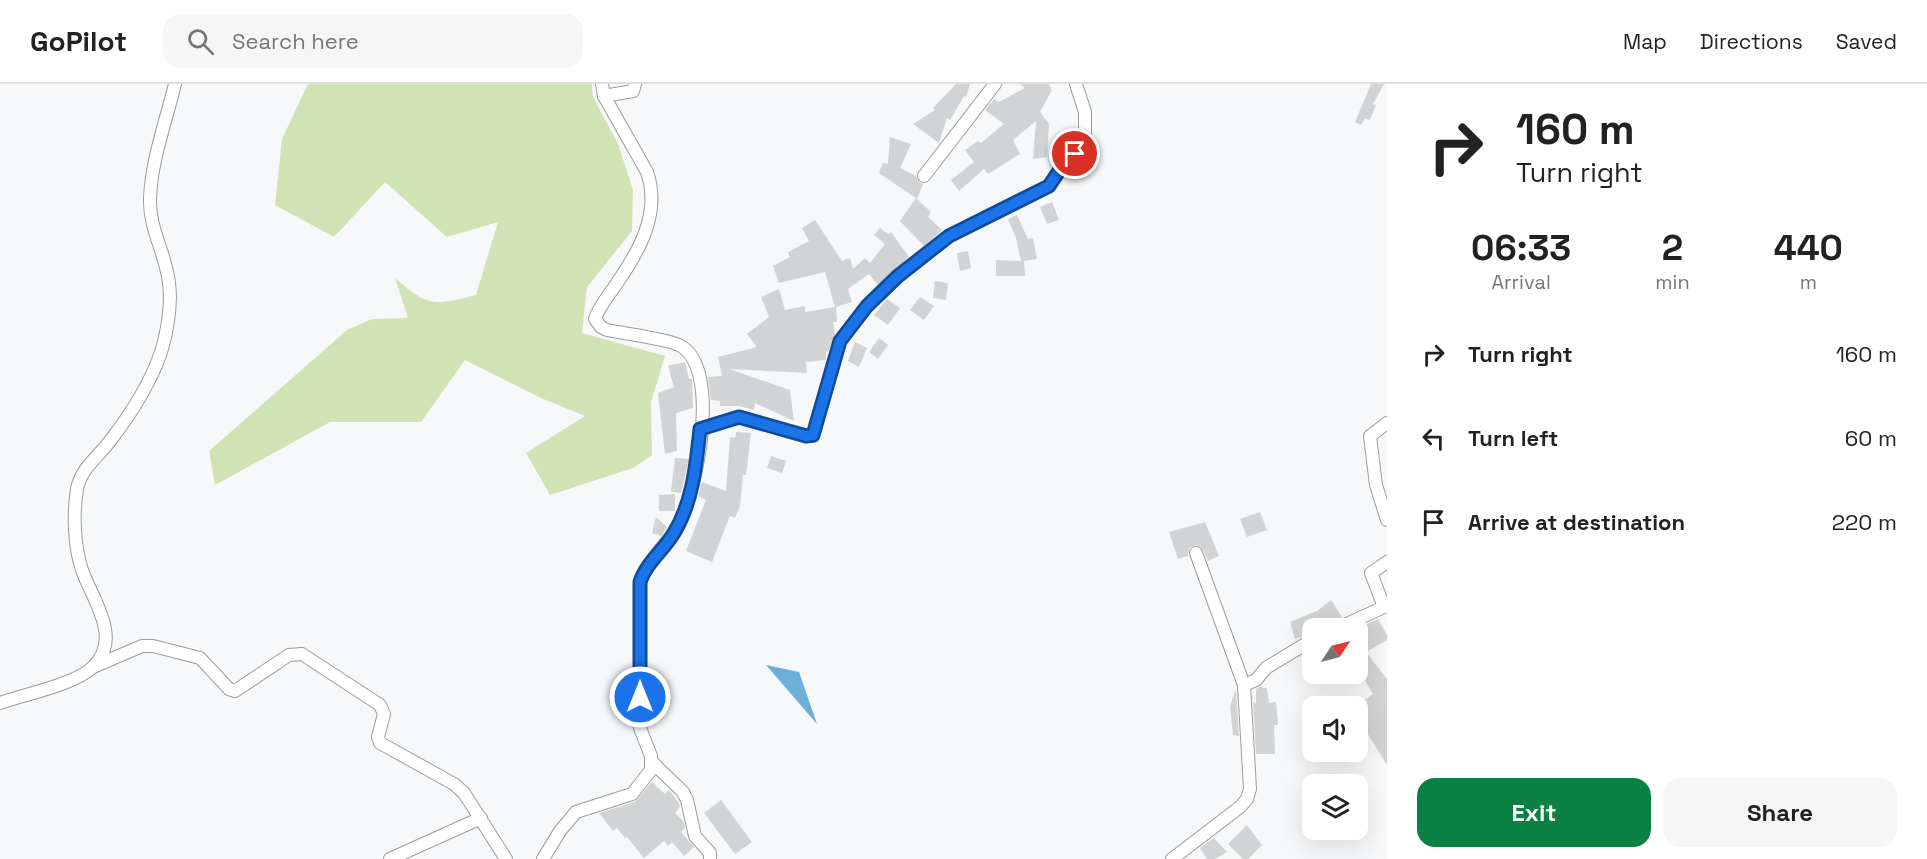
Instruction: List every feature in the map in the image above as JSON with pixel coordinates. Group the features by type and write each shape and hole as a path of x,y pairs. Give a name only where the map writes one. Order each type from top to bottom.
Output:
{"street":[{"path":"93,667 102,651 106,636 101,612 82,570 75,512 77,486 86,467 126,419 142,394 160,355 167,319 170,284 151,220 150,198 175,84"},
{"path":"603,90 633,91 635,84"},
{"path":"924,176 995,84"},
{"path":"700,429 739,417 806,436 813,435 840,341 867,306 898,276 949,236 1049,186 1067,159 1085,147 1085,112 1076,84"},
{"path":"603,90 644,164 651,184 653,208 651,220 625,272 596,319 600,327 607,330 679,345 694,359 703,387 694,479 683,515 667,543 646,568 640,582 640,728 652,762 687,800 693,830 710,853 710,859"},
{"path":"1387,423 1373,431 1370,440 1376,487 1387,520"},
{"path":"1172,859 1247,800 1250,789 1244,685 1196,553"},
{"path":"1360,618 1384,607 1371,573 1387,562"},
{"path":"0,703 70,680 93,667 142,646 153,646 200,658 229,689 235,691 289,655 302,654 380,705 384,714 378,736 380,743 454,784 464,793 506,859"},
{"path":"1244,685 1256,680 1266,668 1302,646"},
{"path":"543,859 571,817 583,808 632,794 648,776 652,762"},
{"path":"390,859 481,818"}],"green space":[{"path":"308,84 592,84 593,97 618,144 633,190 632,231 587,287 582,333 665,356 651,402 652,455 633,468 550,495 526,453 585,416 541,398 465,360 421,422 330,422 215,485 209,451 347,330 372,319 408,318 395,278 406,288 432,302 450,301 476,295 498,222 447,237 385,182 334,237 275,205 282,139"}],"water":[{"path":"766,665 799,672 817,724"}],"building":[{"path":"956,84 970,84 966,97 964,96 950,120 947,118 939,143 913,124 935,110 933,108"},
{"path":"1020,84 1049,84 1052,90 1040,112 1049,124 1047,157 1033,159 1036,121 1013,140 1020,154 988,174 984,169 959,191 951,180 974,162 965,150 978,141 981,143 1004,124 985,110 994,99 999,102 1025,88"},
{"path":"1371,84 1384,84 1373,104 1376,105 1370,120 1365,118 1361,125 1355,122"},
{"path":"890,137 911,144 900,168 916,176 923,184 917,199 931,212 928,217 942,230 924,246 900,221 916,198 879,173 883,163 888,164"},
{"path":"1052,202 1059,220 1047,224 1040,207"},
{"path":"1017,215 1028,239 1033,238 1037,259 1024,261 1025,276 996,276 996,260 1021,261 1016,238 1008,219"},
{"path":"815,220 842,261 850,258 853,269 865,258 870,263 885,244 874,235 880,228 888,234 891,232 909,257 878,285 869,274 848,289 852,302 836,307 837,322 833,322 835,334 828,352 826,351 826,360 806,362 807,373 729,369 790,390 794,421 755,403 754,410 739,406 720,406 720,401 711,400 708,377 722,376 718,357 757,347 747,334 769,317 761,297 779,289 785,310 805,306 805,312 835,307 825,272 779,283 773,266 790,257 788,252 809,241 802,228"},
{"path":"968,251 971,268 960,271 957,253"},
{"path":"935,281 948,283 946,300 933,298"},
{"path":"920,297 934,306 924,320 910,310"},
{"path":"887,299 900,308 888,325 874,315"},
{"path":"879,338 888,345 878,359 869,352"},
{"path":"855,342 867,348 859,367 848,361"},
{"path":"685,362 689,379 692,379 693,408 676,413 677,451 665,454 658,393 674,387 668,366"},
{"path":"736,432 751,433 746,475 743,475 740,506 735,518 730,516 712,562 686,551 706,500 698,496 702,482 726,491 730,437 735,438"},
{"path":"771,456 786,461 782,473 767,468"},
{"path":"675,458 689,459 681,493 671,492"},
{"path":"675,494 675,511 659,511 659,495"},
{"path":"1260,512 1267,530 1247,537 1240,519"},
{"path":"656,517 667,527 661,536 652,533"},
{"path":"1205,522 1219,556 1208,561 1203,550 1197,545 1189,548 1188,556 1178,559 1169,532"},
{"path":"1331,600 1342,617 1302,618 1302,636 1295,639 1290,622 1317,611"},
{"path":"1378,619 1387,635 1387,640 1368,651 1368,624"},
{"path":"1368,655 1387,679 1387,765 1368,734 1368,698 1373,694 1367,684"},
{"path":"1267,688 1269,703 1276,702 1278,725 1274,725 1275,754 1256,754 1253,701 1256,704 1256,689"},
{"path":"1236,689 1239,736 1233,735 1230,706"},
{"path":"652,782 665,794 669,790 679,803 680,807 675,813 683,821 685,828 681,832 694,847 684,856 672,842 668,846 664,841 644,858 617,828 613,831 599,813 635,802"},
{"path":"721,800 752,842 735,854 704,813"},
{"path":"1247,825 1262,845 1248,859 1243,859 1228,844"},
{"path":"1214,838 1227,852 1215,859 1207,859 1200,848"}],"route":[{"path":"640,697 640,582 642,574 673,534 683,515 694,479 700,429 739,417 810,437 813,435 840,341 867,306 898,276 949,236 1054,183 1067,159 1075,154"}]}
